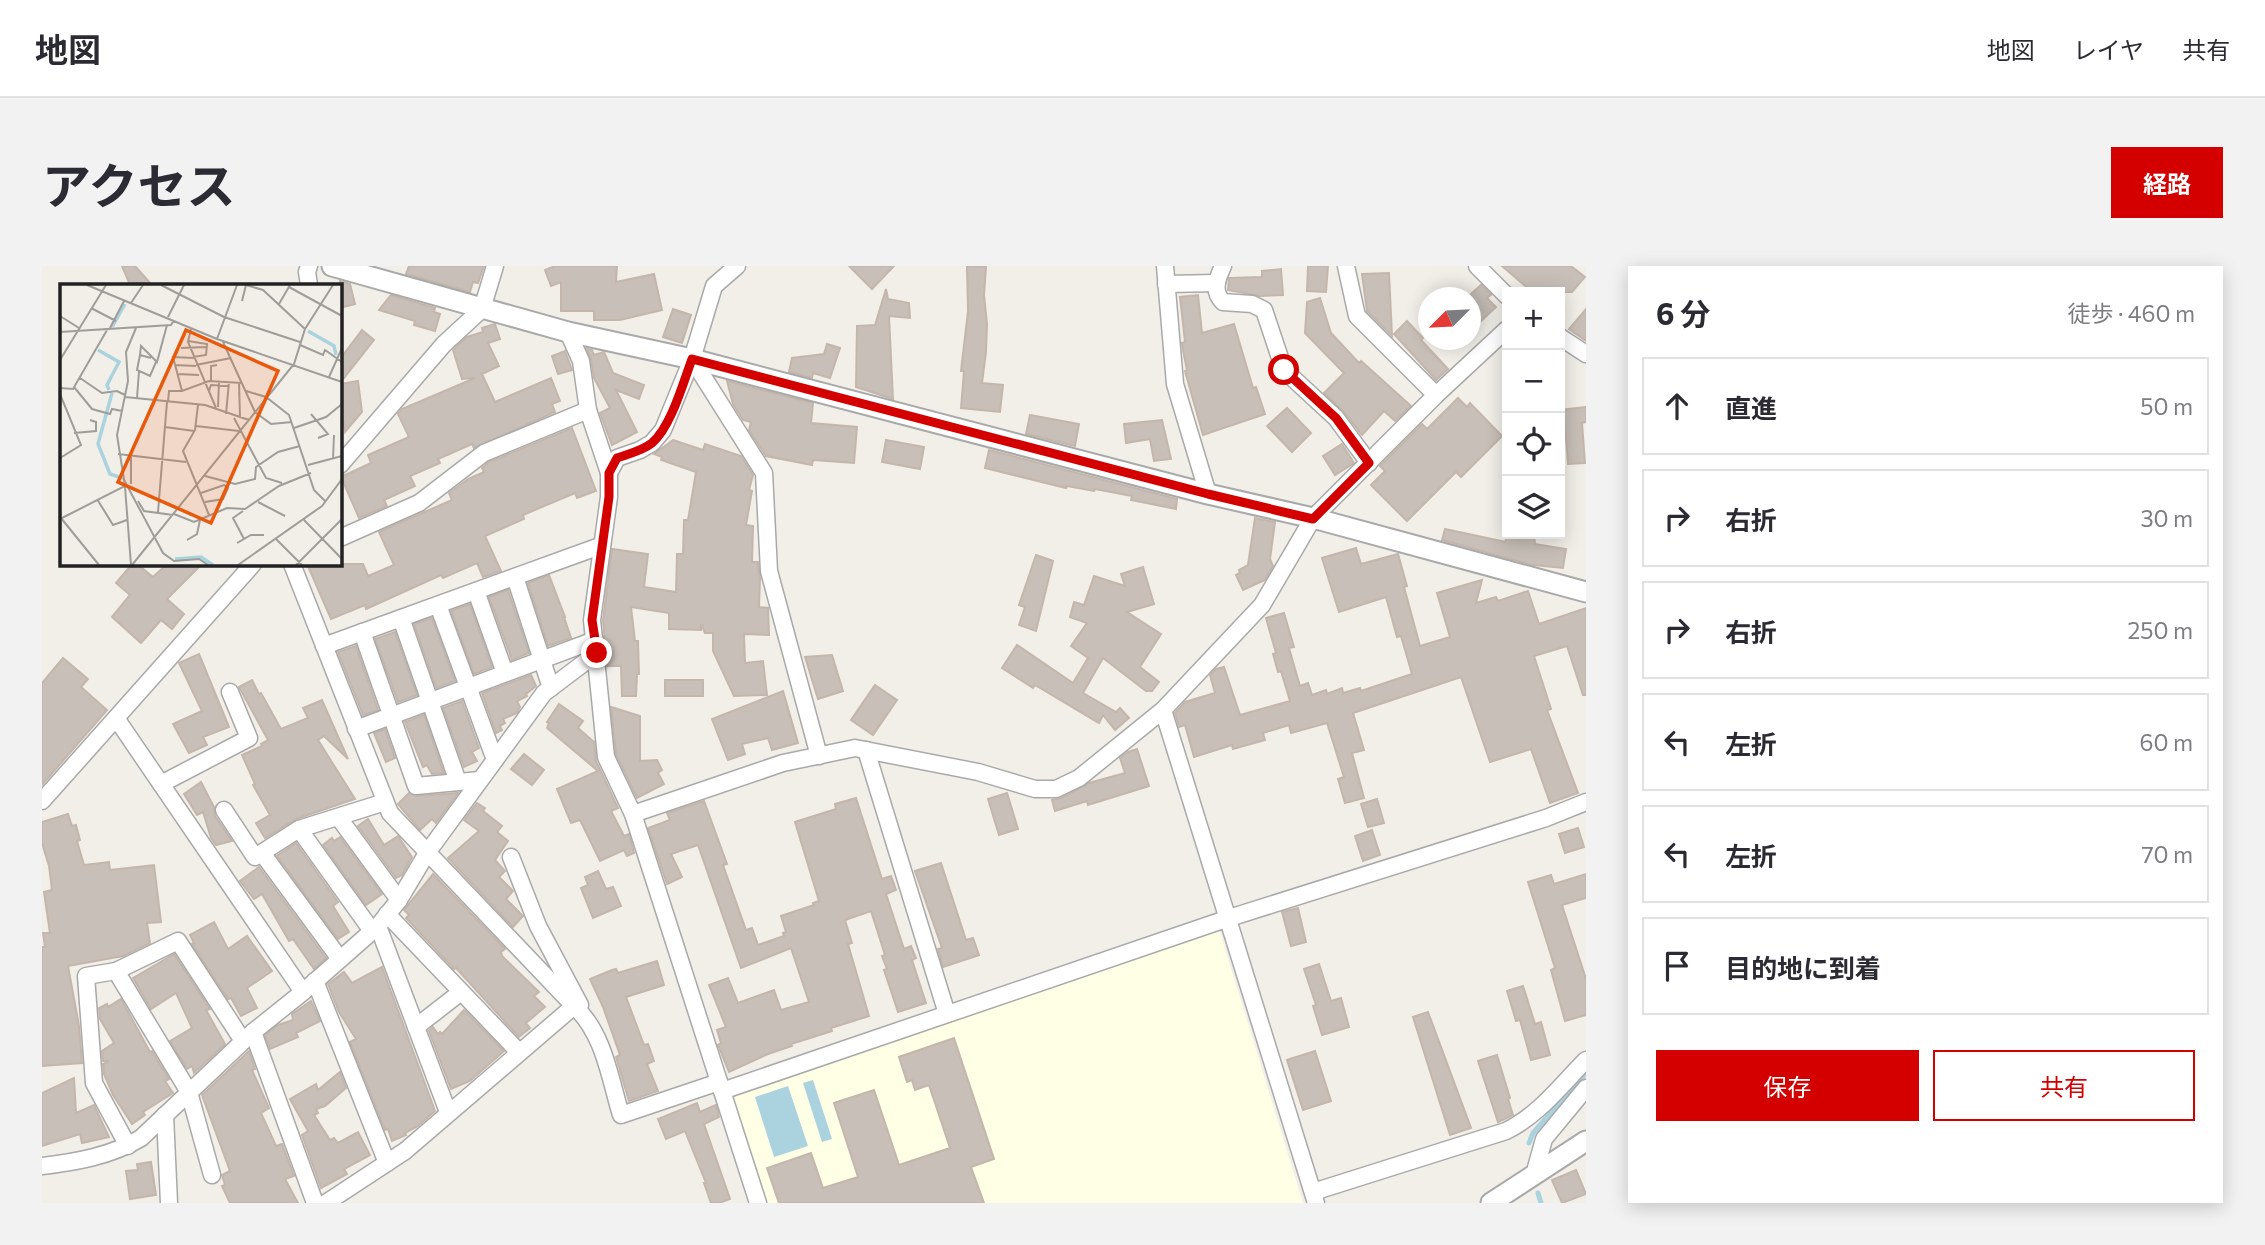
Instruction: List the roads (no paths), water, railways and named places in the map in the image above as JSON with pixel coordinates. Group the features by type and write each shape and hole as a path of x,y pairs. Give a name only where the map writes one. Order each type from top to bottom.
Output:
{"street":[{"path":"309,266 309,284"},
{"path":"332,266 568,332 692,359 1586,592"},
{"path":"341,464 444,344 482,309 495,266"},
{"path":"609,473 617,458 652,443 663,430 692,359 714,286 737,266"},
{"path":"1165,266 1175,384 1208,494"},
{"path":"1223,266 1217,294 1223,302 1252,304 1264,310 1284,370 1336,418 1369,463"},
{"path":"1346,266 1357,316 1436,395"},
{"path":"1477,266 1502,291"},
{"path":"1166,284 1217,284"},
{"path":"568,332 581,361 588,410 609,473 609,497 600,546 592,620 606,757 633,814 758,1203"},
{"path":"633,814 783,763 855,748 978,772 1035,789 1056,789 1079,778 1163,710 1262,605 1313,519 1436,395 1502,334"},
{"path":"1565,340 1586,354"},
{"path":"692,359 764,473 769,571 819,756"},
{"path":"341,538 419,503 484,453 588,410"},
{"path":"324,646 600,546"},
{"path":"42,801 252,565"},
{"path":"292,565 390,813 580,1011"},
{"path":"516,577 551,688"},
{"path":"476,591 505,673"},
{"path":"438,605 495,760"},
{"path":"401,618 458,782"},
{"path":"362,632 416,786 480,780"},
{"path":"356,729 542,659 596,646"},
{"path":"42,1166 74,1163 128,1146 141,1138 248,1036 379,924 399,900 427,853 544,693 596,646"},
{"path":"161,784 249,738 230,692"},
{"path":"1163,710 1315,1198 1514,1127 1533,1115 1586,1060"},
{"path":"116,718 309,986 387,1163"},
{"path":"866,750 947,1014"},
{"path":"224,810 255,857 299,829 385,802"},
{"path":"511,857 538,926 564,971 580,1011 600,1045 621,1115 721,1087 947,1014 1229,918 1546,818 1586,802"},
{"path":"339,818 399,900"},
{"path":"299,829 379,924 461,992 519,1052"},
{"path":"262,853 340,959"},
{"path":"379,924 448,1112"},
{"path":"128,1146 94,1083 86,976 116,971 178,941 248,1036 315,1203"},
{"path":"116,971 189,1092 212,1175"},
{"path":"416,1027 461,992"},
{"path":"326,1203 405,1151 519,1052 580,1011"},
{"path":"1534,1175 1544,1139 1586,1088"},
{"path":"165,1115 169,1203"},
{"path":"1491,1203 1586,1141"}],"water":[{"path":"813,1080 832,1139 822,1142 803,1083"},
{"path":"788,1086 808,1146 774,1157 755,1097"}],"waterway":[{"path":"1529,1143 1533,1133 1586,1073"},
{"path":"1538,1193 1541,1203"}]}
